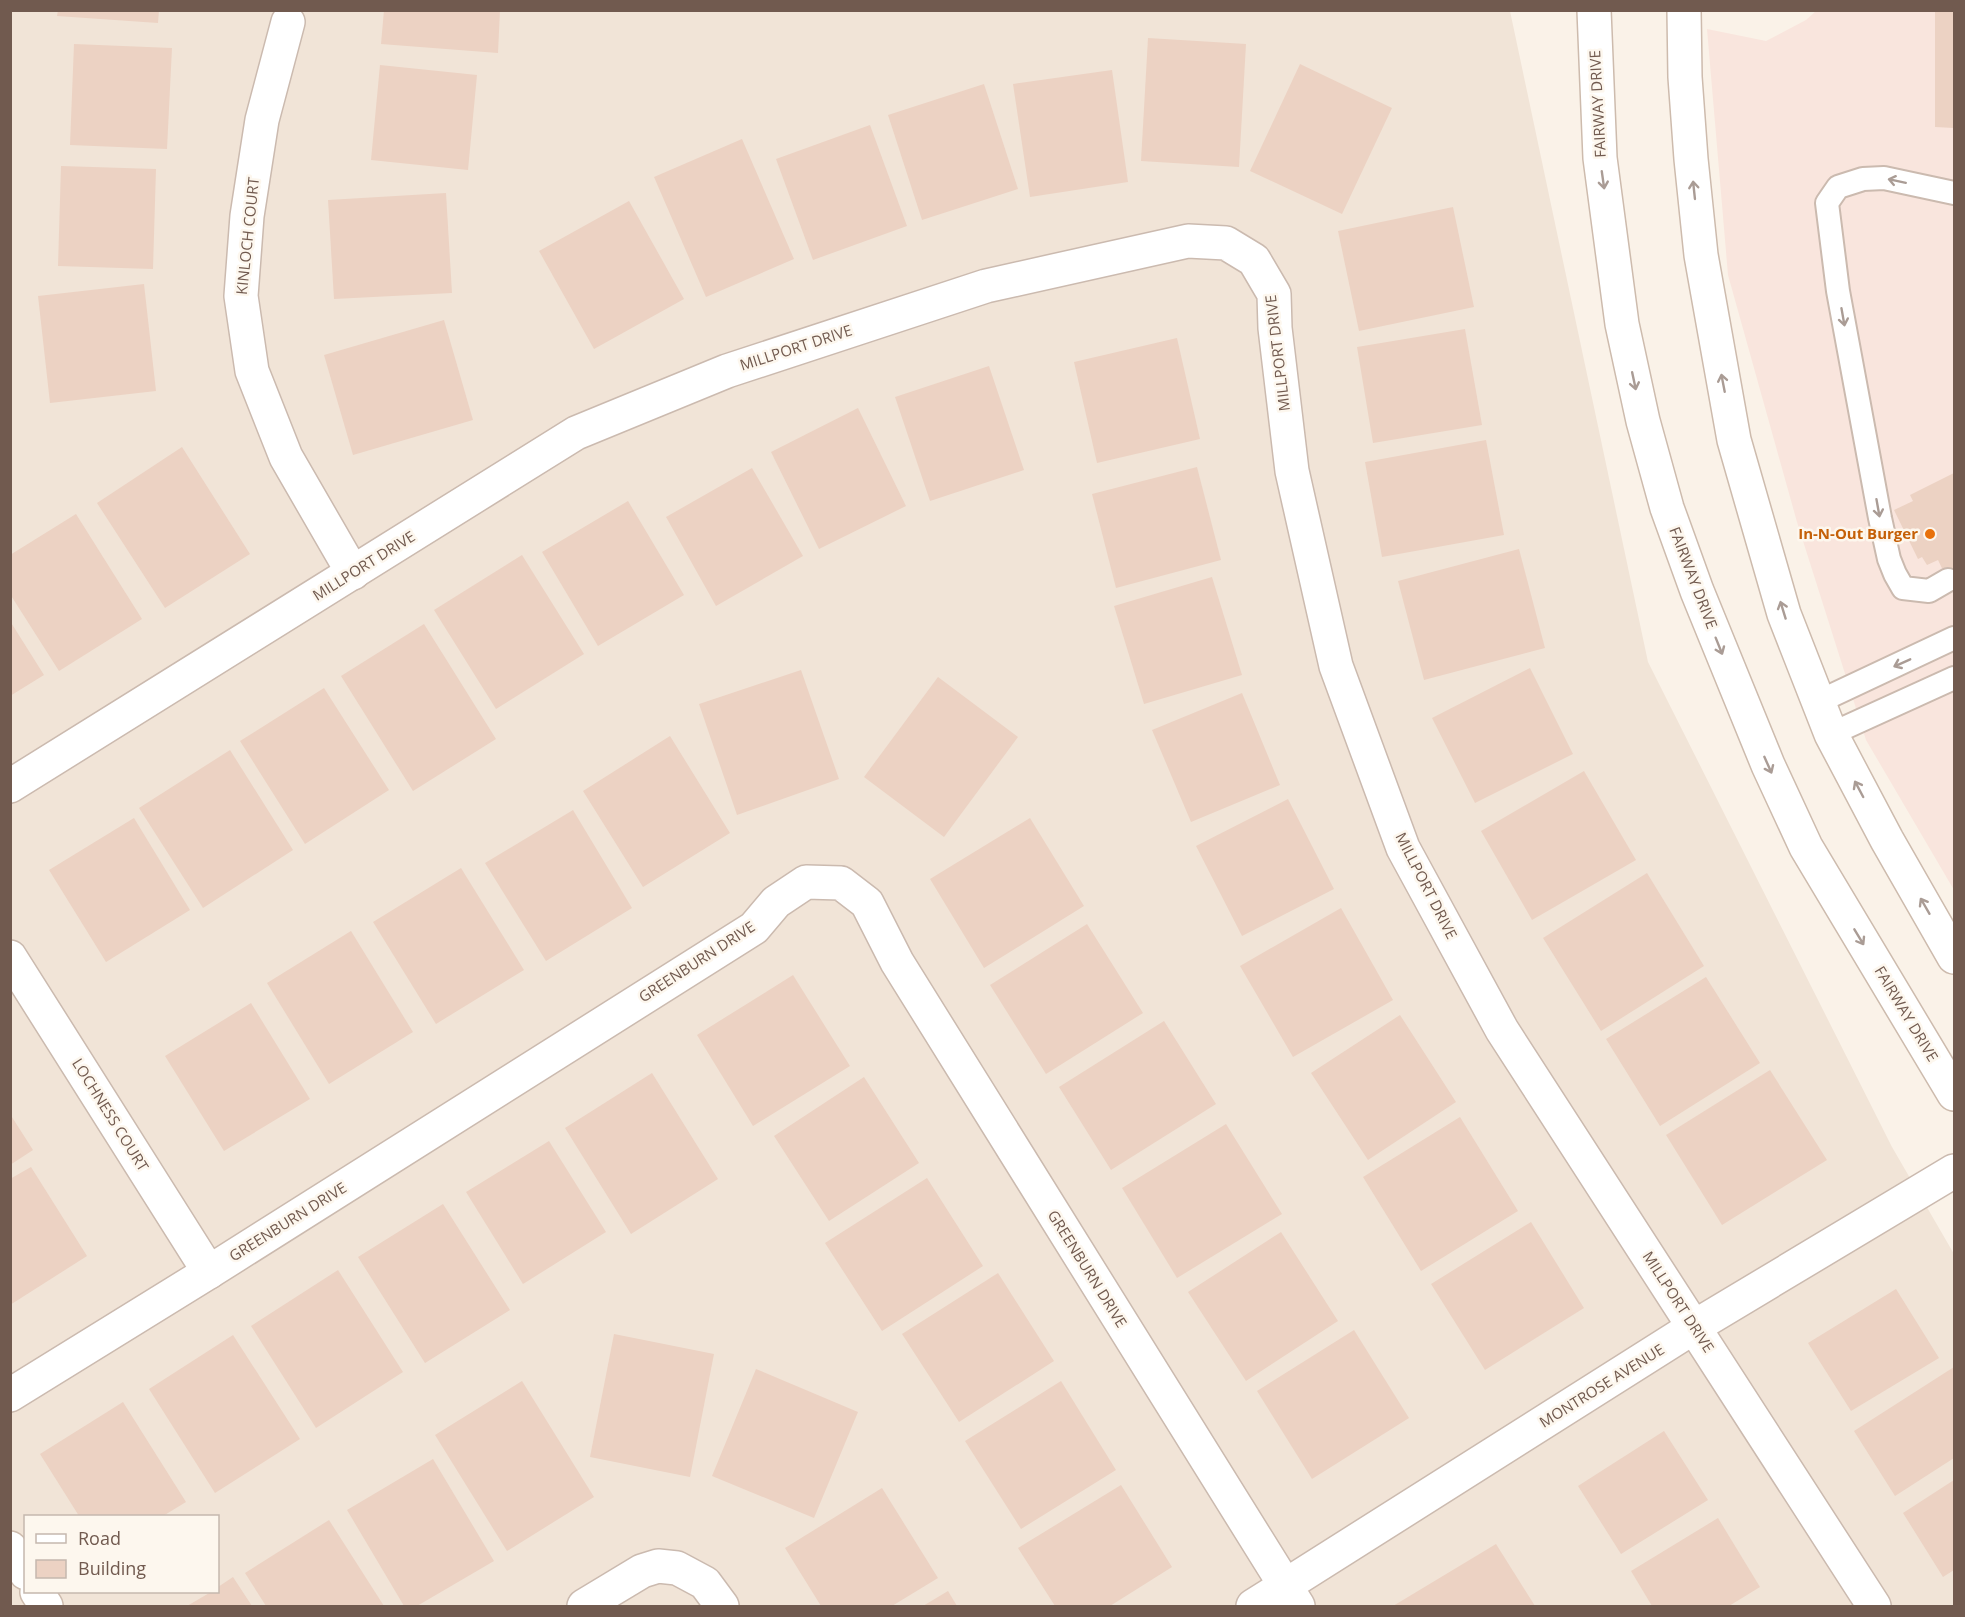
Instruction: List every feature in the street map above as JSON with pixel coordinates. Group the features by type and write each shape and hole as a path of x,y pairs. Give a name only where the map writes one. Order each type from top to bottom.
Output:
{"street":[{"name":"FAIRWAY DRIVE","path":"1594,10 1600,158 1622,324 1643,421 1667,508 1696,591 1767,765 1806,847 1954,1094"},
{"path":"1684,10 1685,77 1698,234 1734,440 1784,614 1831,734 1887,840 1954,957"},
{"name":"KINLOCH COURT","path":"288,22 262,120 247,216 241,296 252,371 286,457 353,573"},
{"name":"MILLPORT DRIVE","path":"10,786 576,433 727,371 986,286 1188,241 1226,243 1254,260 1274,294 1275,328 1292,471 1334,654 1403,848 1503,1030 1874,1606"},
{"name":"GREENBURN DRIVE","path":"10,1395 754,928 776,902 806,882 841,883 867,903 897,962 1292,1596"},
{"name":"LOCHNESS COURT","path":"10,957 209,1272"},
{"name":"MONTROSE AVENUE","path":"1253,1606 1292,1596 1694,1327 1954,1171"},
{"path":"10,1548 24,1570"},
{"path":"584,1606 642,1571 658,1566 677,1568 705,1583 722,1606"},
{"path":"38,1593 46,1606"}],"lane":[{"path":"1948,580 1929,591 1903,588 1889,559 1838,291 1827,203 1838,187 1863,179 1884,178 1954,193"},
{"path":"1818,702 1954,638"},
{"path":"1831,734 1954,678"}],"shaded area":[{"path":"11,11 1510,11 1648,662 1892,1147 1954,1254 1954,1606 11,1606"},
{"path":"1816,11 1954,11 1954,890 1866,740 1797,522 1728,275 1707,29 1766,41 1806,20"}],"building":[{"path":"58,10 159,10 158,23 57,16"},
{"path":"384,10 500,10 498,53 381,44"},
{"path":"1935,10 1954,10 1954,128 1935,127"},
{"path":"1148,38 1246,44 1239,167 1141,161"},
{"path":"74,44 172,48 167,149 70,145"},
{"path":"1300,64 1392,108 1342,214 1250,171"},
{"path":"380,65 477,75 468,170 371,160"},
{"path":"1112,70 1128,182 1030,197 1013,84"},
{"path":"984,84 1018,189 922,220 888,115"},
{"path":"870,125 907,226 813,260 776,159"},
{"path":"742,139 794,259 706,297 654,177"},
{"path":"61,166 156,169 153,269 58,266"},
{"path":"446,193 452,293 334,299 328,200"},
{"path":"629,201 684,299 594,349 539,251"},
{"path":"1453,207 1474,307 1359,331 1338,231"},
{"path":"144,284 156,391 50,403 38,296"},
{"path":"444,320 473,420 353,455 324,355"},
{"path":"1465,329 1482,425 1373,443 1357,347"},
{"path":"1177,338 1200,439 1097,463 1074,362"},
{"path":"989,366 1024,470 930,501 895,397"},
{"path":"858,408 906,506 819,549 771,452"},
{"path":"1486,440 1504,535 1382,557 1365,462"},
{"path":"182,447 250,554 165,608 97,503"},
{"path":"1197,467 1221,560 1116,588 1092,494"},
{"path":"752,468 803,556 716,606 666,517"},
{"name":"In-N-Out Burger","path":"1954,473 1954,593 1938,560 1927,565 1922,557 1918,559 1894,510 1913,501 1910,495"},
{"path":"628,501 684,595 598,646 542,552"},
{"path":"76,514 142,619 59,671 10,594 10,555"},
{"path":"1519,549 1545,648 1424,680 1398,581"},
{"path":"522,555 584,654 496,709 434,610"},
{"path":"1212,577 1242,675 1144,704 1114,606"},
{"path":"10,621 44,675 10,696"},
{"path":"424,624 496,739 413,791 341,676"},
{"path":"1530,668 1573,754 1475,803 1432,718"},
{"path":"801,670 839,779 737,815 699,704"},
{"path":"938,677 1018,737 944,837 864,777"},
{"path":"324,688 389,790 305,844 240,741"},
{"path":"1242,693 1280,785 1191,822 1152,730"},
{"path":"670,736 730,833 643,887 583,791"},
{"path":"230,750 293,850 203,908 139,808"},
{"path":"1584,771 1636,860 1532,920 1481,831"},
{"path":"1288,799 1334,889 1242,936 1196,846"},
{"path":"573,810 632,908 546,961 485,863"},
{"path":"134,818 190,910 106,962 49,870"},
{"path":"1030,818 1084,906 984,968 930,879"},
{"path":"461,868 524,970 436,1024 373,922"},
{"path":"1647,873 1704,966 1601,1031 1543,938"},
{"path":"1341,908 1393,1000 1293,1057 1240,966"},
{"path":"1087,924 1143,1013 1046,1074 990,985"},
{"path":"351,931 413,1032 329,1084 267,983"},
{"path":"793,975 850,1066 753,1126 697,1035"},
{"path":"1706,977 1760,1063 1660,1126 1606,1039"},
{"path":"251,1003 310,1099 224,1151 165,1056"},
{"path":"1400,1015 1456,1102 1368,1160 1311,1073"},
{"path":"1164,1021 1216,1104 1111,1170 1059,1087"},
{"path":"1770,1070 1827,1160 1722,1225 1666,1135"},
{"path":"652,1073 718,1179 631,1234 565,1128"},
{"path":"864,1077 919,1163 829,1221 774,1136"},
{"path":"10,1114 33,1150 10,1165"},
{"path":"1460,1117 1518,1211 1421,1271 1363,1177"},
{"path":"1226,1124 1282,1214 1177,1278 1122,1188"},
{"path":"549,1141 606,1232 523,1284 466,1192"},
{"path":"31,1167 87,1256 10,1305 10,1179"},
{"path":"927,1178 983,1266 882,1331 825,1243"},
{"path":"443,1204 510,1310 425,1363 358,1257"},
{"path":"1531,1222 1584,1308 1485,1370 1431,1284"},
{"path":"1281,1232 1338,1321 1246,1381 1188,1292"},
{"path":"338,1270 403,1372 316,1428 251,1326"},
{"path":"998,1273 1054,1361 959,1422 902,1334"},
{"path":"1896,1289 1939,1358 1851,1411 1808,1343"},
{"path":"1354,1330 1409,1418 1312,1479 1257,1391"},
{"path":"614,1334 714,1354 690,1477 590,1457"},
{"path":"233,1335 300,1439 215,1493 149,1389"},
{"path":"1954,1367 1954,1458 1895,1496 1854,1431"},
{"path":"756,1369 858,1412 814,1518 712,1476"},
{"path":"522,1381 594,1497 507,1551 435,1435"},
{"path":"1061,1381 1116,1470 1021,1529 965,1441"},
{"path":"123,1402 186,1502 165,1515 78,1515 40,1454"},
{"path":"1664,1431 1708,1500 1621,1554 1578,1486"},
{"path":"433,1459 494,1561 417,1606 404,1606 347,1510"},
{"path":"1954,1480 1954,1570 1943,1577 1903,1513"},
{"path":"1121,1485 1172,1567 1110,1606 1055,1606 1018,1548"},
{"path":"882,1488 938,1578 892,1606 821,1606 785,1548"},
{"path":"1718,1518 1760,1587 1729,1606 1652,1606 1631,1571"},
{"path":"329,1520 384,1606 266,1606 245,1573"},
{"path":"1496,1544 1535,1606 1393,1606"},
{"path":"233,1577 252,1606 187,1606 209,1593 219,1593 219,1586"},
{"path":"948,1591 957,1606 923,1606"}],"place":[{"name":"In-N-Out Burger","path":"1930,534"}]}
